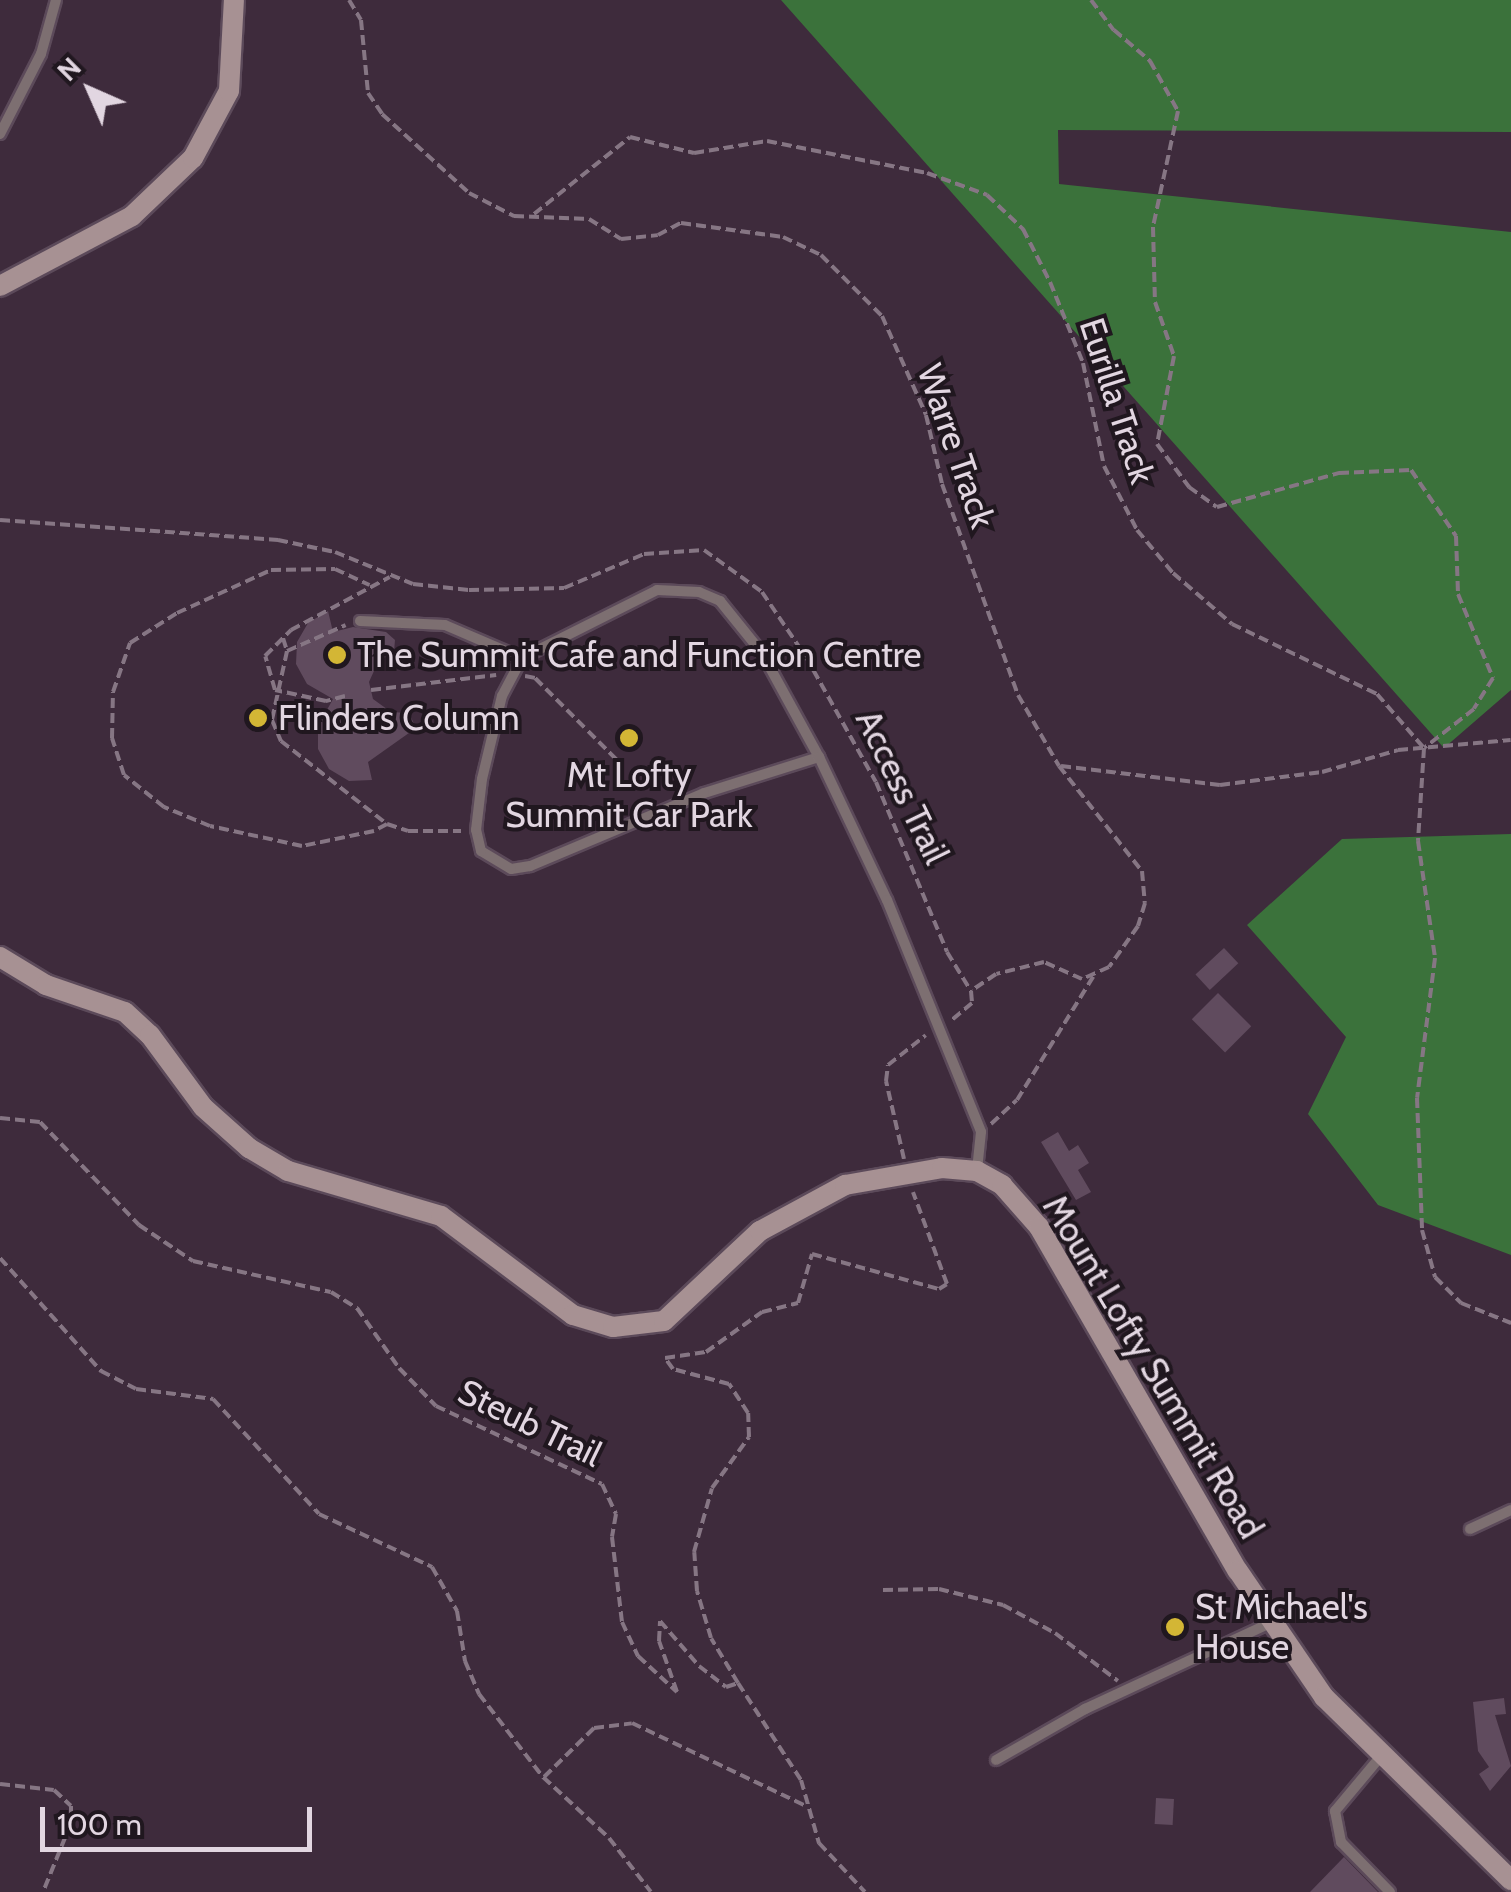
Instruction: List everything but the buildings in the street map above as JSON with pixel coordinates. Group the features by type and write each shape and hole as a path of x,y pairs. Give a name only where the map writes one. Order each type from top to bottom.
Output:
{"main road":[{"path":"0,286 132,216 193,158 229,91 237,40 234,0"},
{"path":"0,957 46,985 125,1012 150,1035 204,1107 249,1148 288,1171 441,1216 560,1307 613,1327 664,1321 760,1231 804,1201 892,1172 977,1171"},
{"name":"Mount Lofty Summit Road","path":"977,1171 1002,1185 1038,1227 1270,1622 1324,1697 1511,1880"}],"lane":[{"path":"0,134 41,54 56,0"},
{"path":"820,757 704,793 530,866 510,869 493,862 482,851 476,830 502,696 522,658 657,590 699,592 720,601 762,652 820,757 980,1132 977,1171"},
{"path":"360,622 445,625 522,658"},
{"path":"1470,1529 1511,1510"},
{"path":"996,1760 1128,1688 1241,1642 1270,1622"},
{"path":"1381,1756 1335,1811 1342,1842 1390,1892"}],"path":[{"name":"Warre Track","path":"349,0 361,20 368,93 382,114 469,193 514,216 589,219 621,239 658,235 681,223 783,237 821,254 852,280 882,316 914,382 993,633 1018,696 1059,766 1142,871 1138,926 1094,978 1017,1100 980,1132"},
{"path":"1092,0 1114,30 1150,60 1178,111 1153,227 1155,302 1174,356 1157,444 1189,487 1217,507 1339,473 1411,470 1456,536 1458,594 1493,678 1474,709 1424,748 1418,841 1435,958 1417,1098 1422,1230 1435,1277 1462,1303 1511,1323"},
{"name":"Eurilla Track","path":"534,214 630,138 694,152 766,141 927,174 986,196 1023,229 1050,282 1084,362 1104,466 1136,530 1232,624 1378,694 1424,748"},
{"name":"Access Trail","path":"0,520 278,540 335,552 390,577 468,590 564,588 671,547 704,550 736,567 762,592 806,657 876,782 947,952 971,991"},
{"path":"370,585 335,569 271,570 177,614 130,643 113,692 112,738 124,775 164,808 210,826 302,846 354,838 388,824"},
{"path":"275,690 265,656 283,638 390,577"},
{"path":"287,650 360,622"},
{"path":"283,638 287,650 275,690 272,720 282,743 388,824 408,832 476,830"},
{"path":"371,690 384,687"},
{"path":"275,690 326,702 346,696"},
{"path":"1059,766 1220,785 1322,772 1424,748 1511,740"},
{"path":"938,1029 972,1003 971,991 996,974 1044,962 1094,978"},
{"name":"Steub Trail","path":"0,1118 40,1122 139,1225 193,1261 331,1292 357,1308 399,1368 436,1406 602,1484 616,1514 612,1537 622,1622 638,1656 677,1692 660,1621 699,1666 726,1687 738,1683"},
{"path":"812,1254 798,1303 762,1312 706,1352 672,1354 666,1358 674,1369 729,1384 748,1413 749,1437 712,1488 694,1552 697,1591 712,1638 801,1780 804,1805 819,1843 866,1892"},
{"path":"0,1258 101,1371 136,1389 213,1399 319,1514 432,1567 457,1611 464,1661 479,1694 543,1777 609,1838 652,1892"},
{"path":"883,1590 940,1588 1003,1605 1055,1633 1128,1688"},
{"path":"543,1777 566,1748 594,1728 632,1722 804,1805"},
{"path":"0,1784 54,1790 71,1806 71,1824 43,1892"}],"green space":[{"path":"781,0 1511,0 1511,132 1058,130 1059,184 1511,232 1511,690 1444,748"},
{"path":"1511,834 1511,1255 1378,1205 1308,1114 1346,1037 1247,925 1342,839"}],"place":[{"name":"The Summit Cafe and Function Centre","path":"337,655"},
{"name":"Flinders Column","path":"258,718"},
{"name":"Mt Lofty Summit Car Park","path":"629,738"},
{"name":"St Michael's House","path":"1175,1627"}]}
